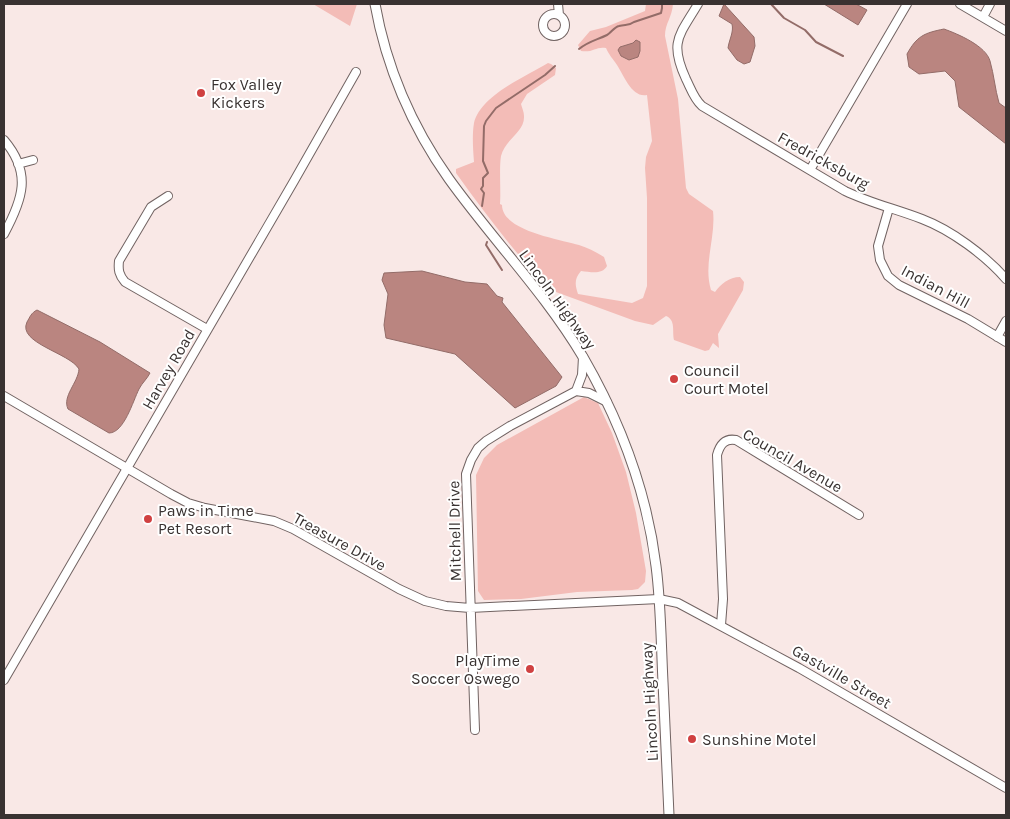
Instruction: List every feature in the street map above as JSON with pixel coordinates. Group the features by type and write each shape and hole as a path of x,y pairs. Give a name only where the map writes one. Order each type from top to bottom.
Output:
{"main road":[{"name":"Lincoln Highway","path":"375,4 382,37 396,81 433,155 462,197 548,305 583,357 607,402 627,450 640,490 652,543 659,599 669,815"}],"street":[{"path":"558,4 559,15"},
{"name":"Fredricksburg","path":"698,4 678,39 677,55 697,101 702,106 845,191 943,228 985,260 1006,279"},
{"path":"810,170 907,4"},
{"path":"960,4 1006,31"},
{"path":"983,17 990,4"},
{"name":"Harvey Road","path":"4,680 356,72"},
{"path":"4,140 18,164 22,188 16,212 4,234"},
{"path":"18,164 33,160"},
{"path":"168,196 151,207 119,261 118,269 120,276 124,282 207,329"},
{"name":"Indian Hill","path":"889,208 878,246 880,260 888,276 899,285 961,316 1006,342"},
{"path":"997,337 1006,321"},
{"path":"583,357 582,375 576,391 596,396 607,402"},
{"name":"Mitchell Drive","path":"476,730 466,474 478,448 510,426 576,391"},
{"name":"Treasure Drive","path":"4,396 188,503 274,521 294,529 399,589 426,601 446,606 470,608 659,599"},
{"name":"Council Avenue","path":"721,625 723,599 717,455 721,443 726,440 736,440 859,515"},
{"name":"Gastville Street","path":"659,599 678,603 721,625 861,703 1006,788"}],"shaded area":[{"path":"313,4 357,4 350,26"},
{"path":"646,4 673,4 665,36 678,99 686,188 689,194 713,211 713,231 708,270 711,290 715,292 720,286 736,277 740,277 744,282 743,290 718,334 719,348 713,343 709,350 705,351 674,340 671,320 666,316 653,325 635,321 556,292 549,287 519,255 456,173 456,169 474,162 474,123 478,113 485,104 494,95 516,81 548,63 551,64 556,68 555,75 527,94 521,104 524,116 521,127 503,150 500,167 500,204 511,221 521,228 546,237 582,246 604,257 607,266 602,271 581,271 576,282 578,294 632,303 643,298 647,286 645,168 646,157 652,141 647,95 642,95 633,90 606,48 581,51 578,45 590,31 606,27 645,11"},
{"path":"724,4 754,37 755,46 750,62 744,64 737,60 728,48 732,24 719,16"},
{"path":"824,4 856,4 867,10 858,25"},
{"path":"944,29 971,41 983,50 990,61 999,103 1006,108 1006,144 959,107 955,81 945,71 919,74 909,67 907,54 914,43 926,34"},
{"path":"636,40 640,42 638,57 629,60 621,56 618,50 620,47 633,43"},
{"path":"422,271 465,282 487,284 497,296 503,298 502,302 562,377 556,386 515,408 455,354 386,338 384,325 388,294 382,280 384,273"},
{"path":"37,310 100,342 150,373 139,389 124,422 114,432 109,433 68,409 67,399 79,369 74,363 30,336 26,329 27,322"},
{"path":"584,397 598,403 612,433 626,472 636,513 646,571 645,582 638,589 632,590 577,592 521,599 484,600 478,591 476,475 484,458 497,445"}],"waterway":[{"path":"579,49 607,35 621,25 630,24 661,13 662,4"},
{"path":"771,4 784,18 805,30 816,42 843,56"},
{"path":"482,206 484,193 481,189 483,178 488,173 483,161 484,126 486,121 496,108 545,75 555,66"},
{"path":"487,242 486,245 502,270"}],"place":[{"name":"Fox Valley Kickers","path":"201,93"},
{"name":"Council Court Motel","path":"674,379"},
{"name":"Paws in Time Pet Resort","path":"148,519"},
{"name":"PlayTime Soccer Oswego","path":"530,669"},
{"name":"Sunshine Motel","path":"692,739"}]}
